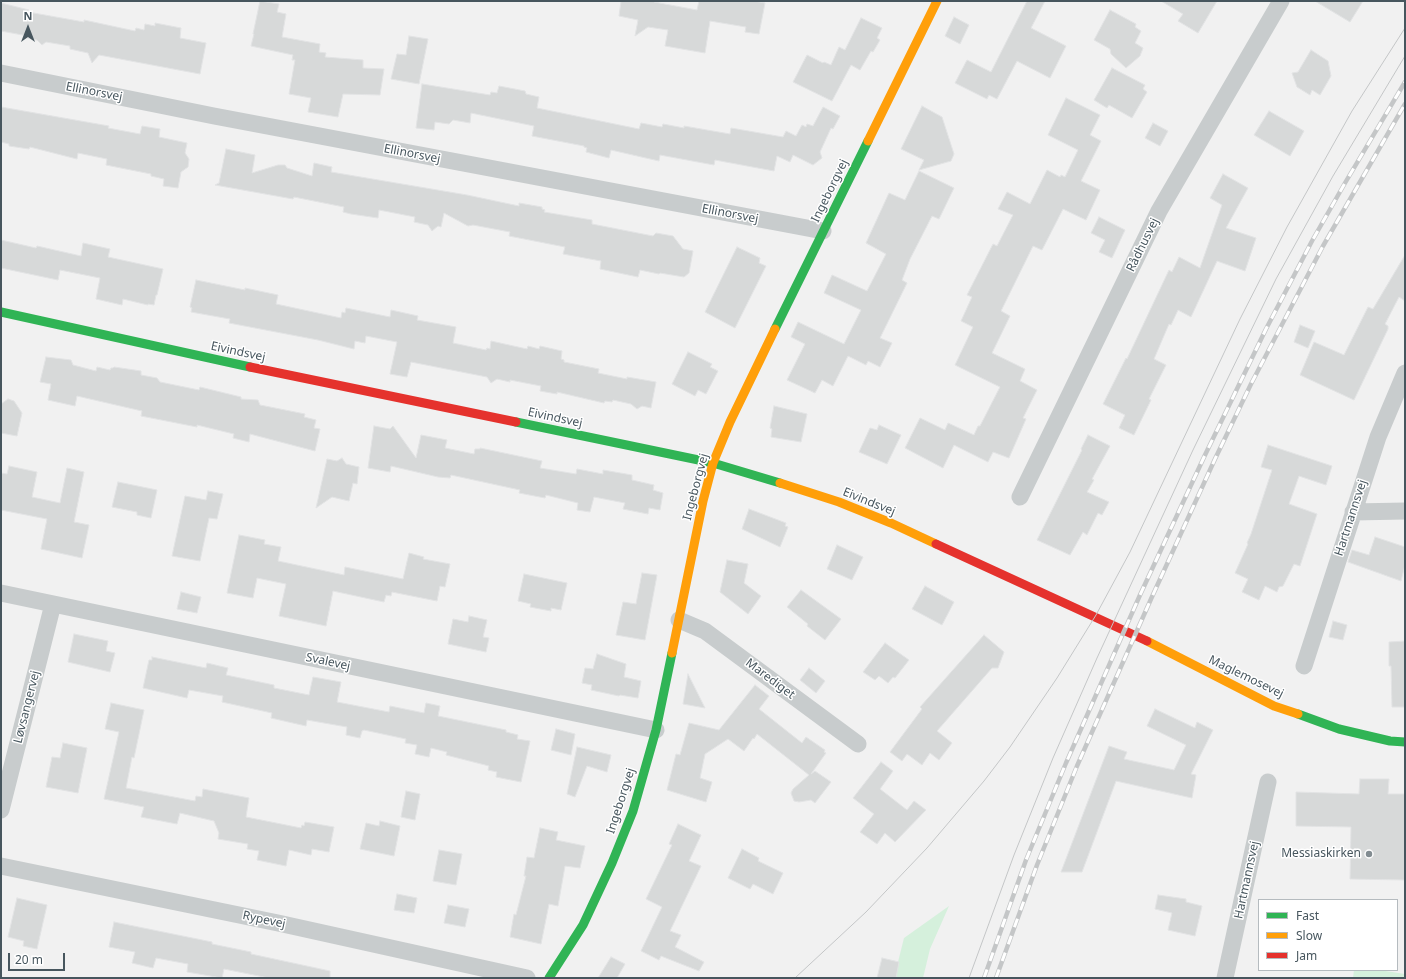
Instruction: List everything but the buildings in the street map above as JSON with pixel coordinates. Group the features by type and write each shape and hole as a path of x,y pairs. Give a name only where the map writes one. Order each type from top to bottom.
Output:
{"street":[{"name":"Ingeborgvej","path":"549,978 582,925 612,863 633,811 656,730 703,501 713,463 730,422 937,1"},
{"name":"Rådhusvej","path":"1020,497 1159,211 1281,1"},
{"name":"Ellinorsvej","path":"1,73 214,116 823,231"},
{"name":"Eivindsvej","path":"1,312 263,370 713,463 839,502 1084,611"},
{"name":"Hartmannsvej","path":"1304,666 1378,437 1405,373"},
{"path":"1353,512 1405,511"},
{"name":"Svalevej","path":"1,593 656,730"},
{"name":"Løvsangervej","path":"1,810 53,604"},
{"name":"Maglemosevej","path":"1084,611 1153,644 1274,706 1339,730 1390,741 1405,742"},
{"name":"Marediget","path":"679,620 705,631 858,744"},
{"name":"Hartmannsvej","path":"1225,978 1268,782"},
{"name":"Rypevej","path":"1,866 278,923 527,978"}],"green space":[{"path":"949,906 930,949 923,978 894,978 904,938"},
{"path":"1354,971 1386,971 1405,974 1405,978 1353,978"}],"tram line":[{"path":"795,978 866,912 927,848 984,781 1010,747 1057,678 1096,615 1130,552 1240,319 1287,227 1352,111 1405,28"},
{"path":"969,978 1014,855 1053,758 1097,658 1193,450 1276,279 1333,176 1405,56"}],"railway":[{"path":"984,978 1026,860 1066,763 1140,595 1205,455 1266,329 1312,241 1405,82"},
{"path":"996,978 1037,865 1077,766 1215,459 1251,384 1323,246 1405,104"}],"traffic: fast":[{"path":"775,329 868,141"},
{"path":"1,312 250,367"},
{"path":"516,422 713,463 780,483"},
{"path":"549,978 583,925 612,863 633,811 656,730 672,653"},
{"path":"1298,714 1339,729 1390,741 1405,742"}],"traffic: slow":[{"path":"868,141 937,1"},
{"path":"672,653 703,501 713,463 730,422 775,329"},
{"path":"780,483 839,502 891,523 936,544"},
{"path":"1147,641 1274,706 1298,714"}],"traffic: jam":[{"path":"250,367 516,422"},
{"path":"936,544 1147,641"}],"place":[{"name":"Messiaskirken","path":"1369,854"}]}
